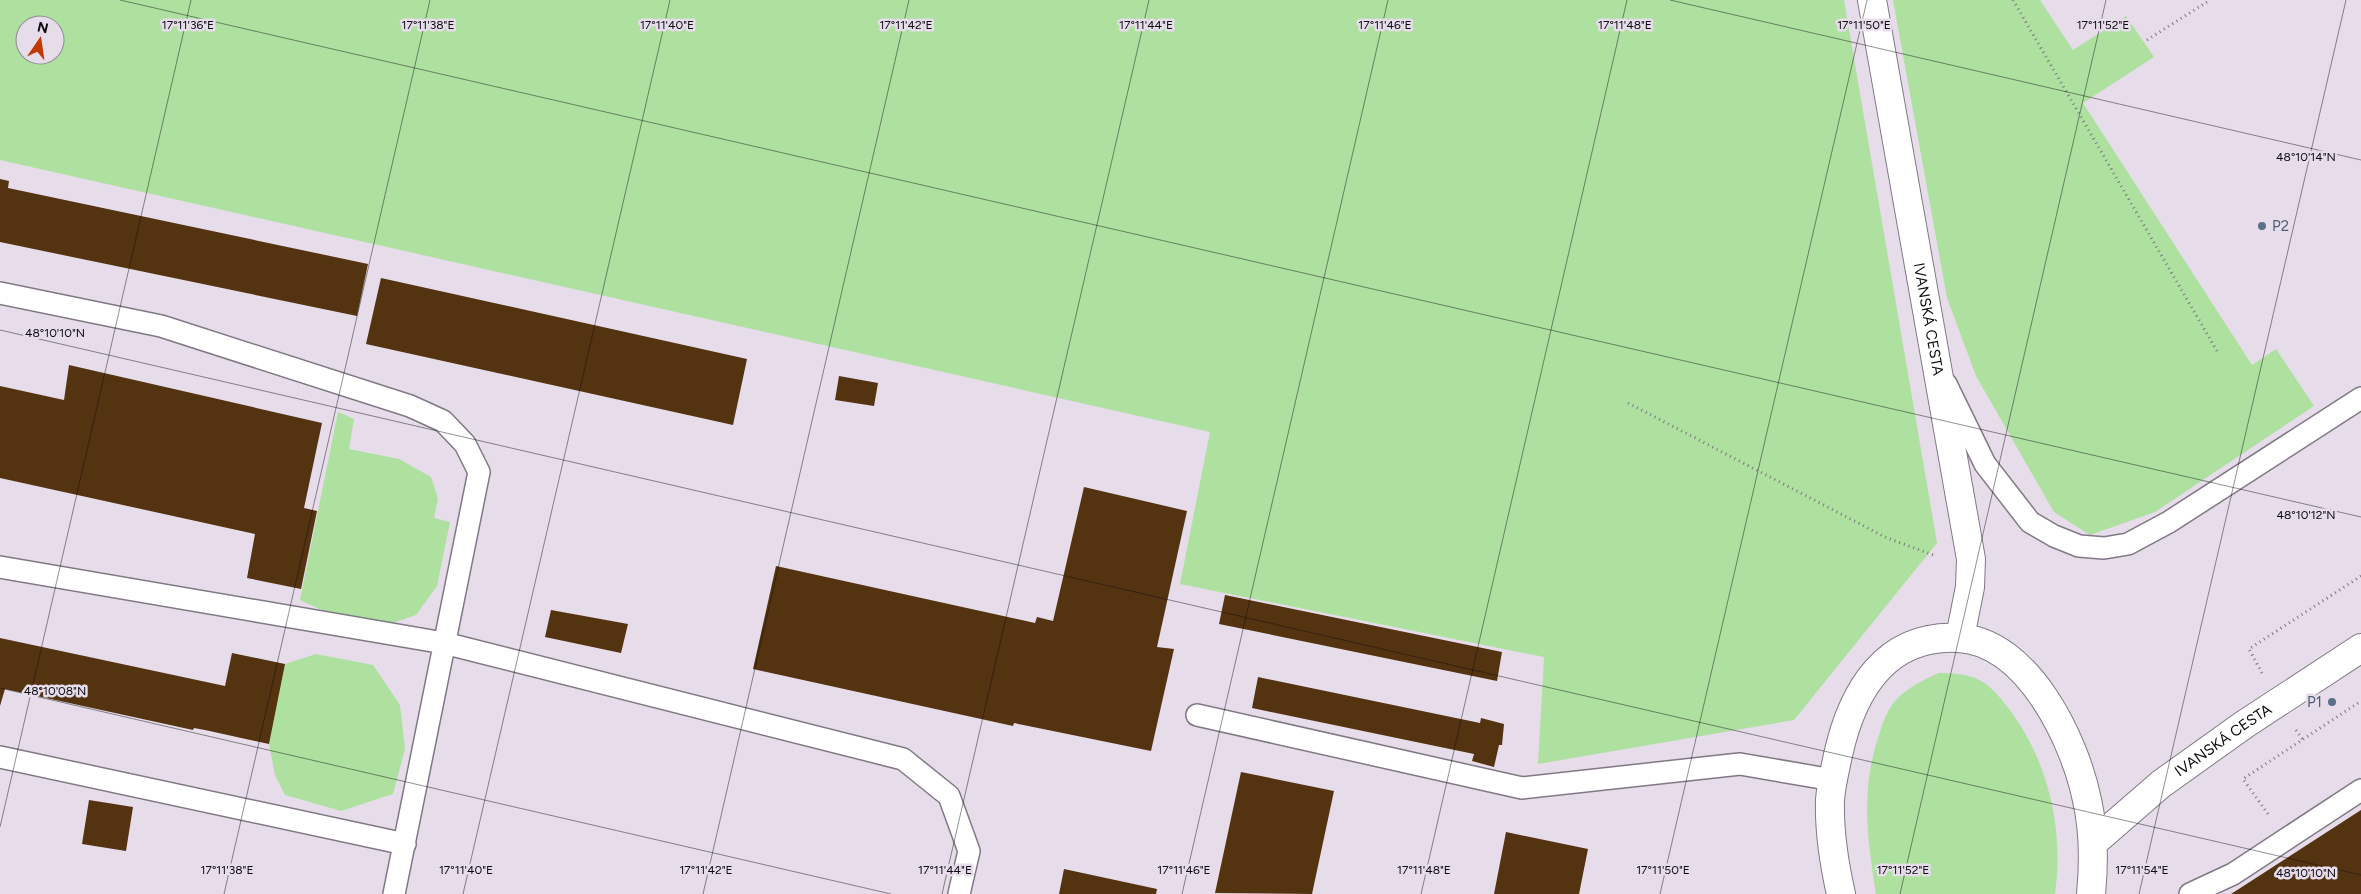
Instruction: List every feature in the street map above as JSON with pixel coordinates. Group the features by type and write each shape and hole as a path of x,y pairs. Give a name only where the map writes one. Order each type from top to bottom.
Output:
{"street":[{"name":"IVANSKÁ CESTA","path":"1872,0 1971,559 1970,587 1960,638"},
{"path":"1841,894 1835,868 1830,828 1833,780 1846,723 1866,682 1882,665 1901,650 1917,642 1936,638 1960,638 1998,651 2014,661 2030,677 2049,704 2068,738 2088,801 2094,858 2091,894"},
{"name":"IVANSKÁ CESTA","path":"2093,843 2161,784 2277,702 2361,648"}],"lane":[{"path":"0,293 161,326 410,406 443,421 465,444 479,472 475,503 444,643 394,894"},
{"path":"1937,366 1985,464 2030,522 2054,536 2079,546 2104,548 2128,544 2169,522 2361,398"},
{"path":"0,567 444,643 903,759 949,796 969,851 960,894"},
{"path":"1197,714 1522,788 1740,764 1833,780"},
{"path":"0,758 405,844"},
{"path":"2190,894 2233,874 2361,790"}],"path":[{"path":"2013,0 2217,351"},
{"path":"2147,40 2210,0"},
{"path":"1628,403 1887,538 1941,558 1971,559"},
{"path":"2303,740 2277,702 2248,649 2361,576"},
{"path":"2269,817 2243,780 2361,701"}],"green space":[{"path":"0,0 1844,0 1937,543 1794,720 1538,764 1544,657 1180,584 1210,432 0,160"},
{"path":"1893,0 2040,0 2073,50 2126,16 2154,57 2083,103 2252,365 2276,349 2314,406 2155,512 2090,535 2054,512 1976,376 1947,298"},
{"path":"338,412 354,419 349,449 399,459 431,477 438,499 434,518 450,522 437,586 416,615 384,626 324,611 300,600"},
{"path":"316,654 373,665 400,705 405,749 393,794 341,811 285,795 275,775 269,744 285,664"},
{"path":"1939,673 1967,676 1983,682 2002,700 2025,733 2036,754 2051,799 2057,846 2055,894 1876,894 1867,813 1870,773 1881,728 1889,710 1902,694"}],"building":[{"path":"0,179 9,181 8,188 368,264 357,316 0,242"},
{"path":"381,278 747,359 733,425 366,344"},
{"path":"69,365 322,423 304,508 317,511 301,589 247,578 255,534 0,478 0,386 64,400"},
{"path":"839,376 878,383 874,406 835,400"},
{"path":"1084,487 1187,511 1157,647 1174,649 1151,751 1014,723 1013,726 753,669 776,566 1035,623 1037,617 1053,621"},
{"path":"1225,595 1502,652 1497,681 1219,624"},
{"path":"551,610 628,624 621,653 545,637"},
{"path":"0,638 225,686 232,653 285,664 269,744 205,730 194,728 193,730 5,689 0,706"},
{"path":"1258,677 1480,723 1481,718 1504,724 1502,745 1499,745 1494,767 1472,761 1474,754 1252,708"},
{"path":"1241,772 1334,791 1312,894 1215,893"},
{"path":"89,800 133,807 126,851 82,844"},
{"path":"2361,810 2361,894 2231,894"},
{"path":"1506,832 1588,849 1579,894 1494,894"},
{"path":"1064,869 1157,889 1156,894 1059,894"}],"place":[{"name":"P2","path":"2262,226"},
{"name":"P1","path":"2332,702"}]}
